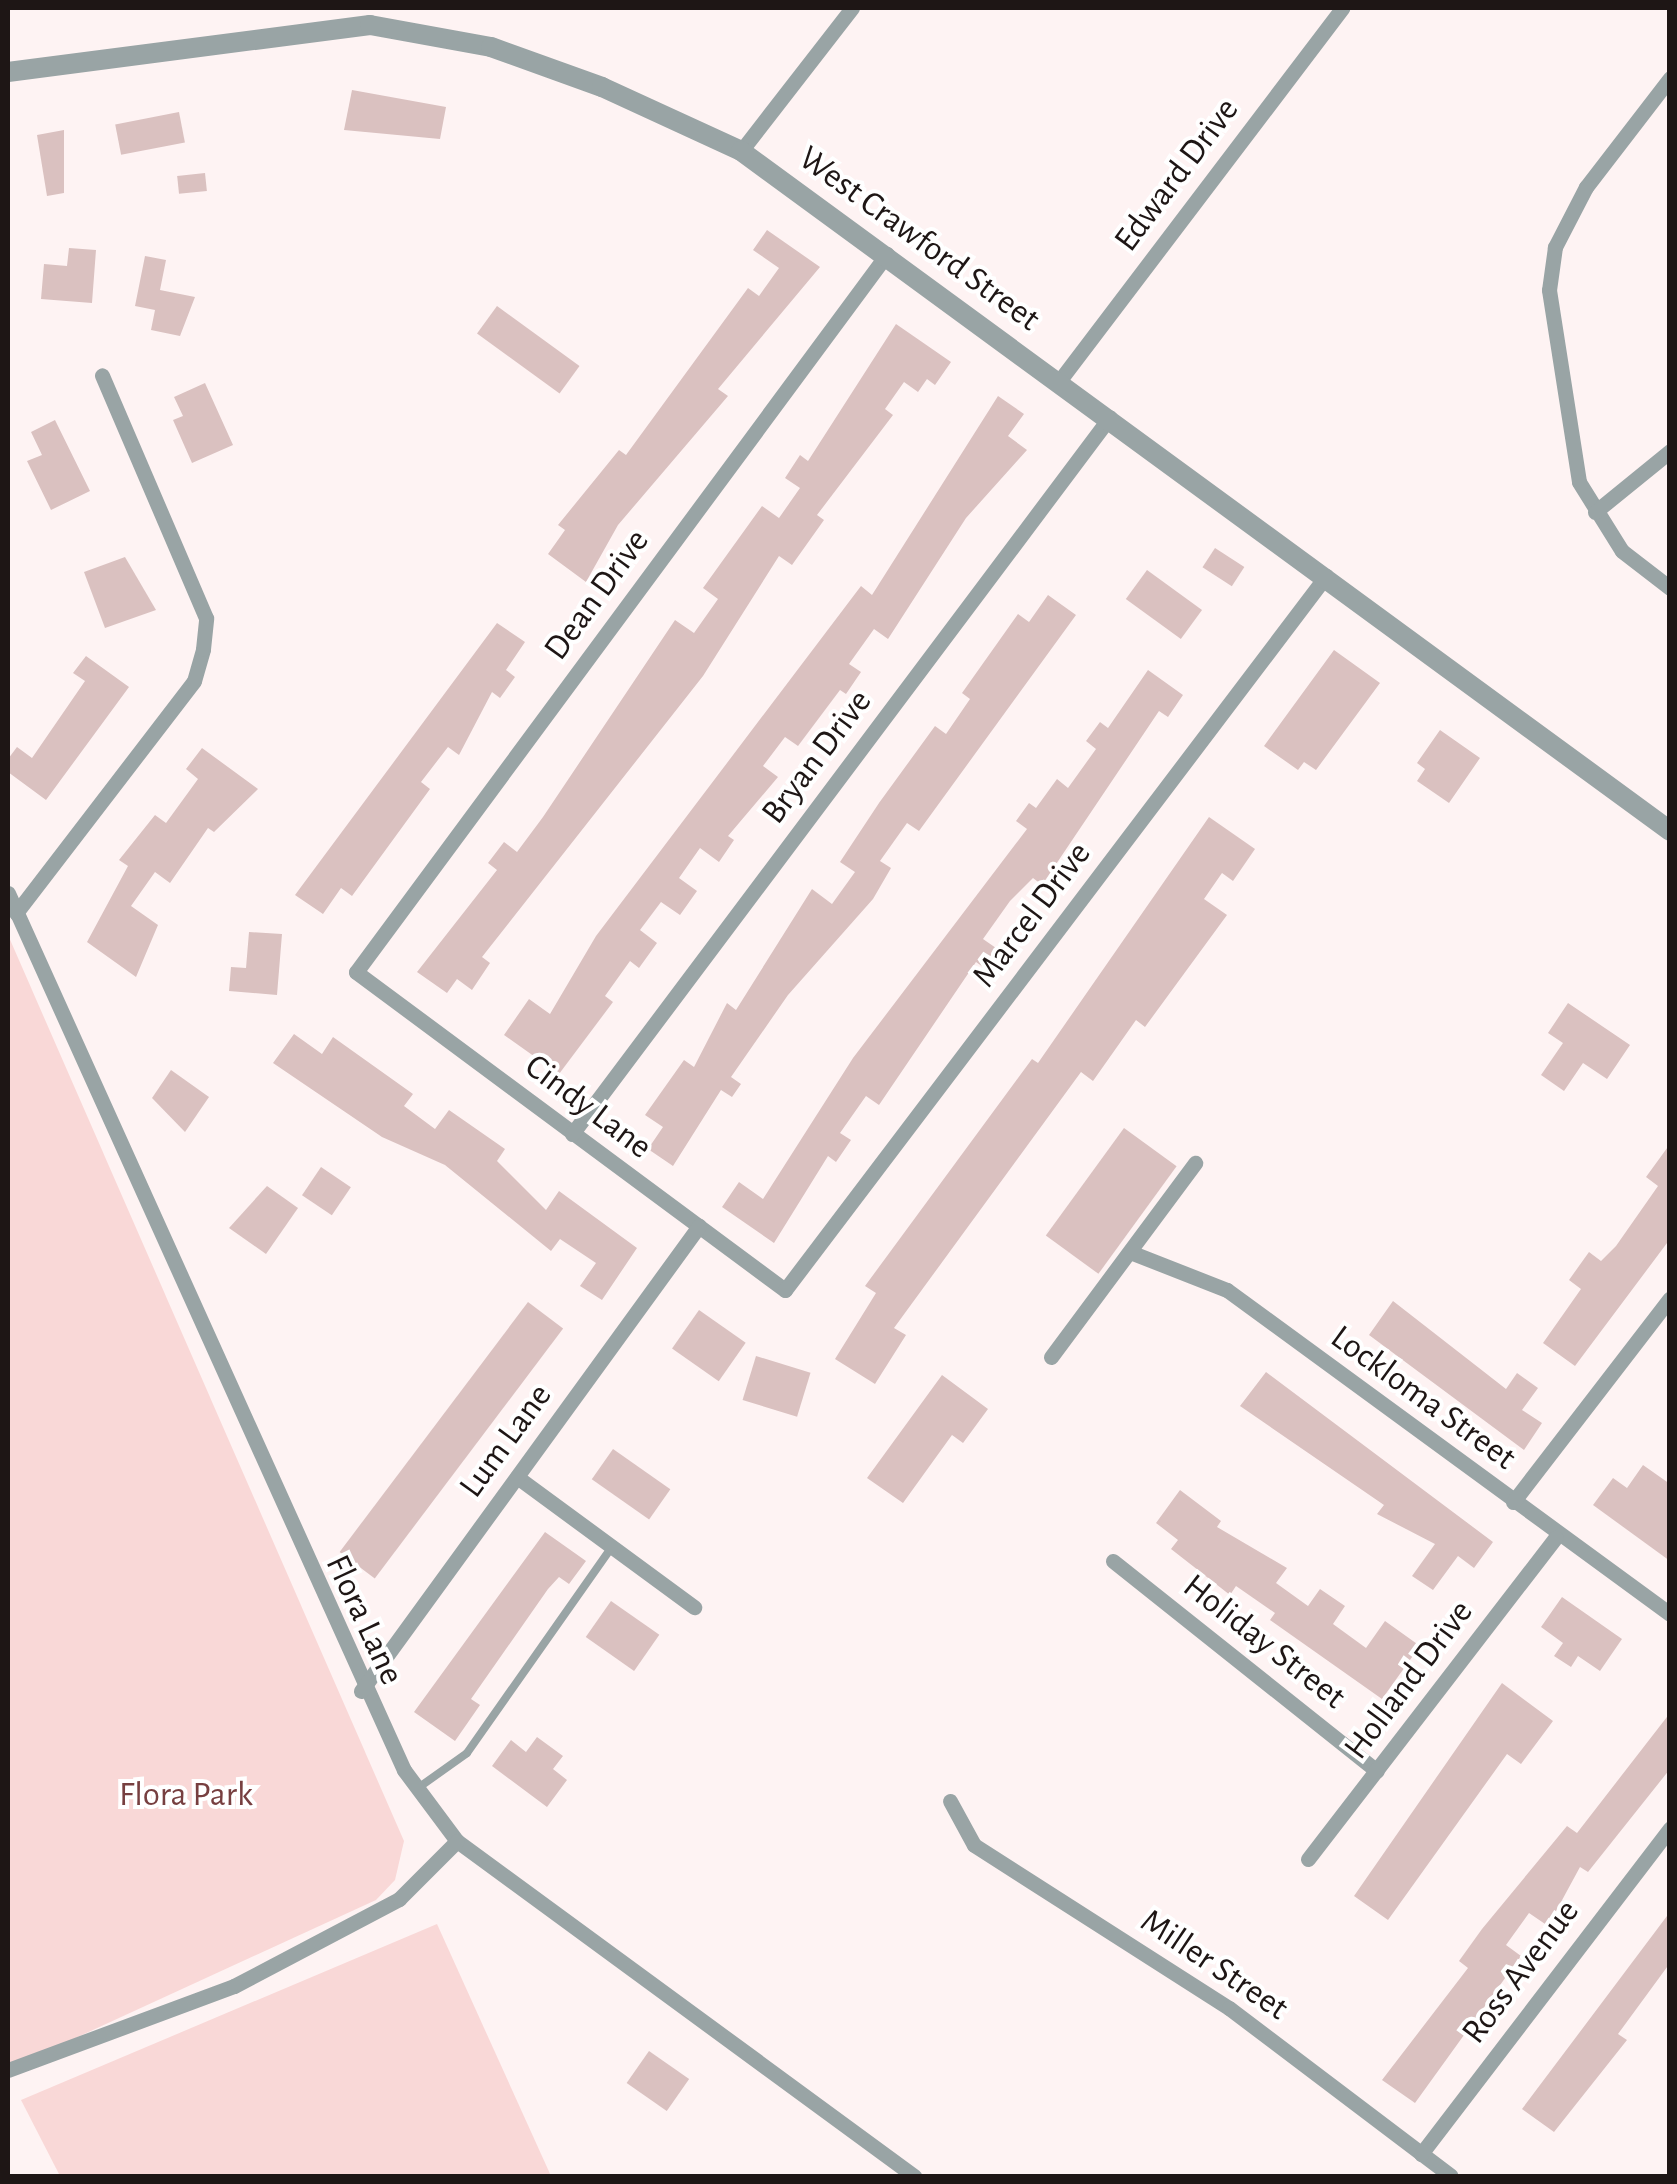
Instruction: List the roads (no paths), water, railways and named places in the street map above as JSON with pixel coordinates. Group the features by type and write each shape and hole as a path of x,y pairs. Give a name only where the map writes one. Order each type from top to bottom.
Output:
{"street":[{"path":"370,25 384,8"},
{"path":"740,151 852,8"},
{"name":"Edward Drive","path":"1060,380 1342,8"},
{"name":"West Crawford Street","path":"8,72 370,25 491,47 740,151 1060,380 1670,831"},
{"path":"1670,78 1586,187 1555,247 1552,334 1568,446 1595,512 1622,551 1670,588"},
{"name":"Dean Drive","path":"356,972 887,254"},
{"path":"16,913 194,680 203,649 206,618 102,375"},
{"name":"Bryan Drive","path":"572,1134 1110,417"},
{"path":"1595,512 1670,451"},
{"name":"Marcel Drive","path":"785,1290 1326,576"},
{"name":"Flora Lane","path":"8,893 362,1691 418,1788 458,1841 914,2176"},
{"name":"Cindy Lane","path":"356,972 785,1290"},
{"path":"1050,1357 1195,1164"},
{"name":"Lum Lane","path":"362,1691 698,1226"},
{"name":"Lockloma Street","path":"1130,1252 1227,1290 1556,1537 1670,1614"},
{"path":"1514,1502 1670,1298"},
{"path":"517,1477 694,1607"},
{"name":"Holland Drive","path":"1308,1859 1556,1537"},
{"name":"Holiday Street","path":"1113,1561 1378,1770"},
{"name":"Miller Street","path":"950,1801 974,1845 1229,2008 1451,2176"},
{"name":"Ross Avenue","path":"1421,2154 1670,1828"},
{"path":"8,2070 234,1986 399,1899 458,1841"}],"lane":[{"path":"418,1788 467,1753 612,1547"}],"park label":[{"name":"Flora Park","path":"186,1795"}]}
